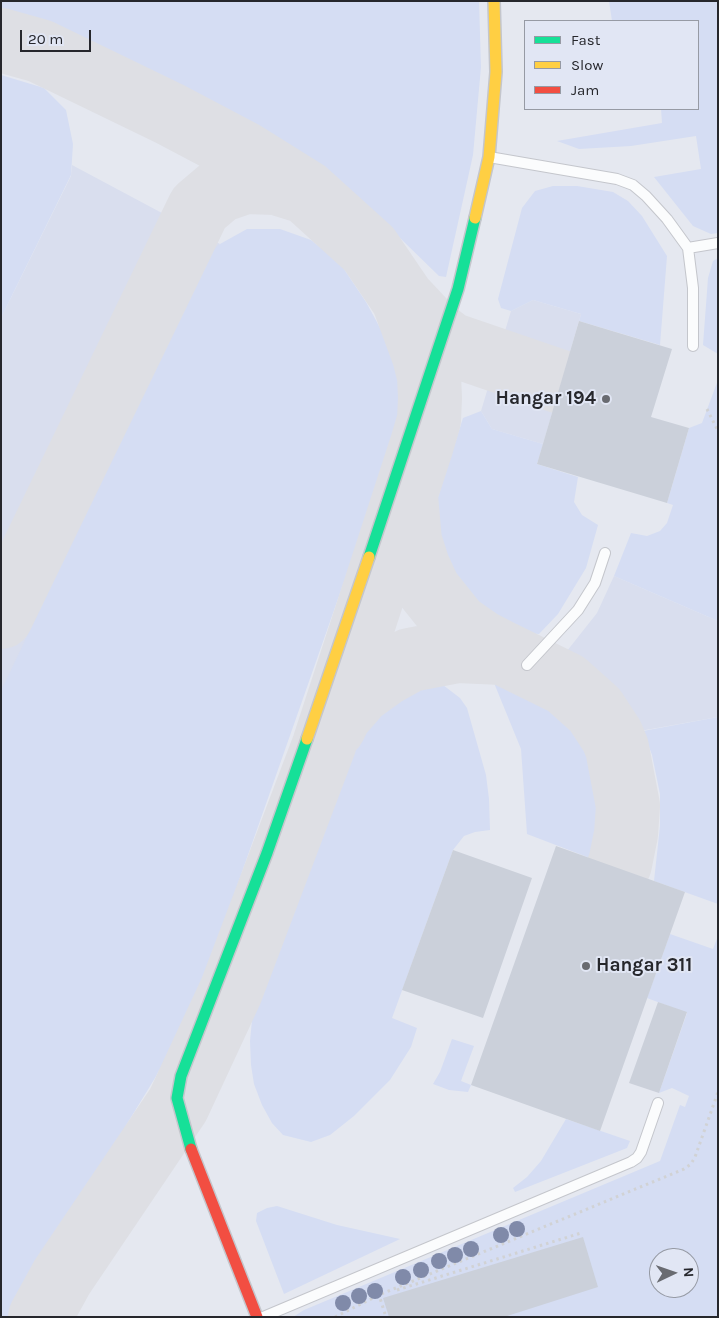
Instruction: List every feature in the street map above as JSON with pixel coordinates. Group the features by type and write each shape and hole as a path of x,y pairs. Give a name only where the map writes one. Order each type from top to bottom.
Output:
{"street":[{"path":"257,1317 188,1140 177,1098 180,1076 217,986 323,695 458,289 489,157 496,72 494,1"}],"lane":[{"path":"489,157 617,179 632,185 646,196 688,248 693,288 693,346"},
{"path":"688,248 718,243"},
{"path":"527,665 578,610 595,582 605,552"},
{"path":"264,1317 631,1162 641,1152 658,1103"}],"path":[{"path":"707,409 718,431"},
{"path":"335,1317 379,1295 684,1169 691,1164 718,1092"},
{"path":"379,1295 582,1233"},
{"path":"379,1295 386,1317"}],"shaded area":[{"path":"1,1 479,1 481,67 473,155 446,277 439,276 365,204 278,138 37,25 1,15"},
{"path":"609,1 718,1 718,233 711,234 693,226 654,177 701,169 696,136 631,146 579,149 557,141 662,123 661,110 699,110 699,20 612,20"},
{"path":"1,75 44,88 66,110 73,144 71,175 1,318"},
{"path":"72,165 220,244 1,697 1,318 71,176"},
{"path":"553,186 577,186 613,192 628,201 642,216 667,256 660,345 579,321 581,314 533,300 511,311 501,308 498,299 522,208 535,191"},
{"path":"247,229 280,229 311,240 340,263 366,302 385,337 400,374 403,414 197,1000 155,1078 9,1317 1,1317 1,691 209,254 220,244"},
{"path":"718,258 718,354 703,345 708,278 713,261"},
{"path":"533,300 581,314 543,444 492,429 481,411 511,311"},
{"path":"718,380 718,621 614,576 631,533 647,536 660,531 667,523 673,505 667,503 689,428 702,423"},
{"path":"481,411 492,429 543,444 537,464 578,477 574,502 582,515 598,525 586,568 558,614 539,634 511,632 489,618 461,589 442,553 436,503 463,418"},
{"path":"614,576 718,621 718,717 612,736 595,710 566,684 548,675 597,613"},
{"path":"492,678 530,692 558,710 576,731 593,759 603,787 607,817 607,840 603,863 527,834 521,749"},
{"path":"443,685 460,698 467,708 486,775 490,830 464,836 453,850 392,1018 417,1028 411,1047 390,1080 354,1116 330,1135 311,1142 283,1135 272,1123 262,1105 254,1084 250,1041 252,1020 350,750 363,728 384,708 404,696 424,688"},
{"path":"718,717 718,904 654,881 660,826 660,794 652,755 643,731"},
{"path":"670,934 713,949 718,936 718,1317 293,1317 304,1310 660,1161 680,1105 685,1107 689,1096 672,1088 659,1093 687,1013 647,998"},
{"path":"452,1039 474,1046 461,1081 471,1085 468,1092 449,1090 433,1084 440,1072"},
{"path":"566,1119 630,1141 627,1148 515,1192 513,1188 527,1177 541,1161"},
{"path":"277,1206 337,1225 400,1239 284,1294 256,1221 257,1213"}],"building":[{"name":"Hangar 194","path":"579,321 672,349 651,417 689,428 667,503 537,464"},
{"name":"Hangar 311","path":"556,846 685,892 600,1131 471,1085"},
{"path":"453,850 532,878 483,1018 402,990"},
{"path":"658,1002 687,1012 659,1093 629,1083"},
{"path":"583,1237 598,1287 504,1317 389,1317 383,1298"}],"taxiway":[{"path":"1,40 40,51 170,114 242,152 306,192 369,249 403,299 424,356 429,376 430,398 429,420 422,444 324,745 231,991 178,1105 62,1277 40,1317"},
{"path":"1,617 199,208 219,191 245,182 276,183 305,192"},
{"path":"403,299 433,331 450,344 561,382"},
{"path":"406,496 410,541 418,566 429,590 457,625 480,641 566,684 595,710 612,736 617,748 628,806 626,834 618,868"},
{"path":"334,727 340,715 360,692 385,674 410,660 457,651 503,653"}],"traffic: fast":[{"path":"369,557 458,289 475,218"},
{"path":"191,1149 177,1098 181,1076 267,853 307,739"}],"traffic: slow":[{"path":"475,218 489,157 496,72 494,1"},
{"path":"307,739 369,557"}],"traffic: jam":[{"path":"191,1149 257,1317"}],"place":[{"name":"Hangar 194","path":"606,399"},
{"name":"Hangar 311","path":"586,966"}]}
